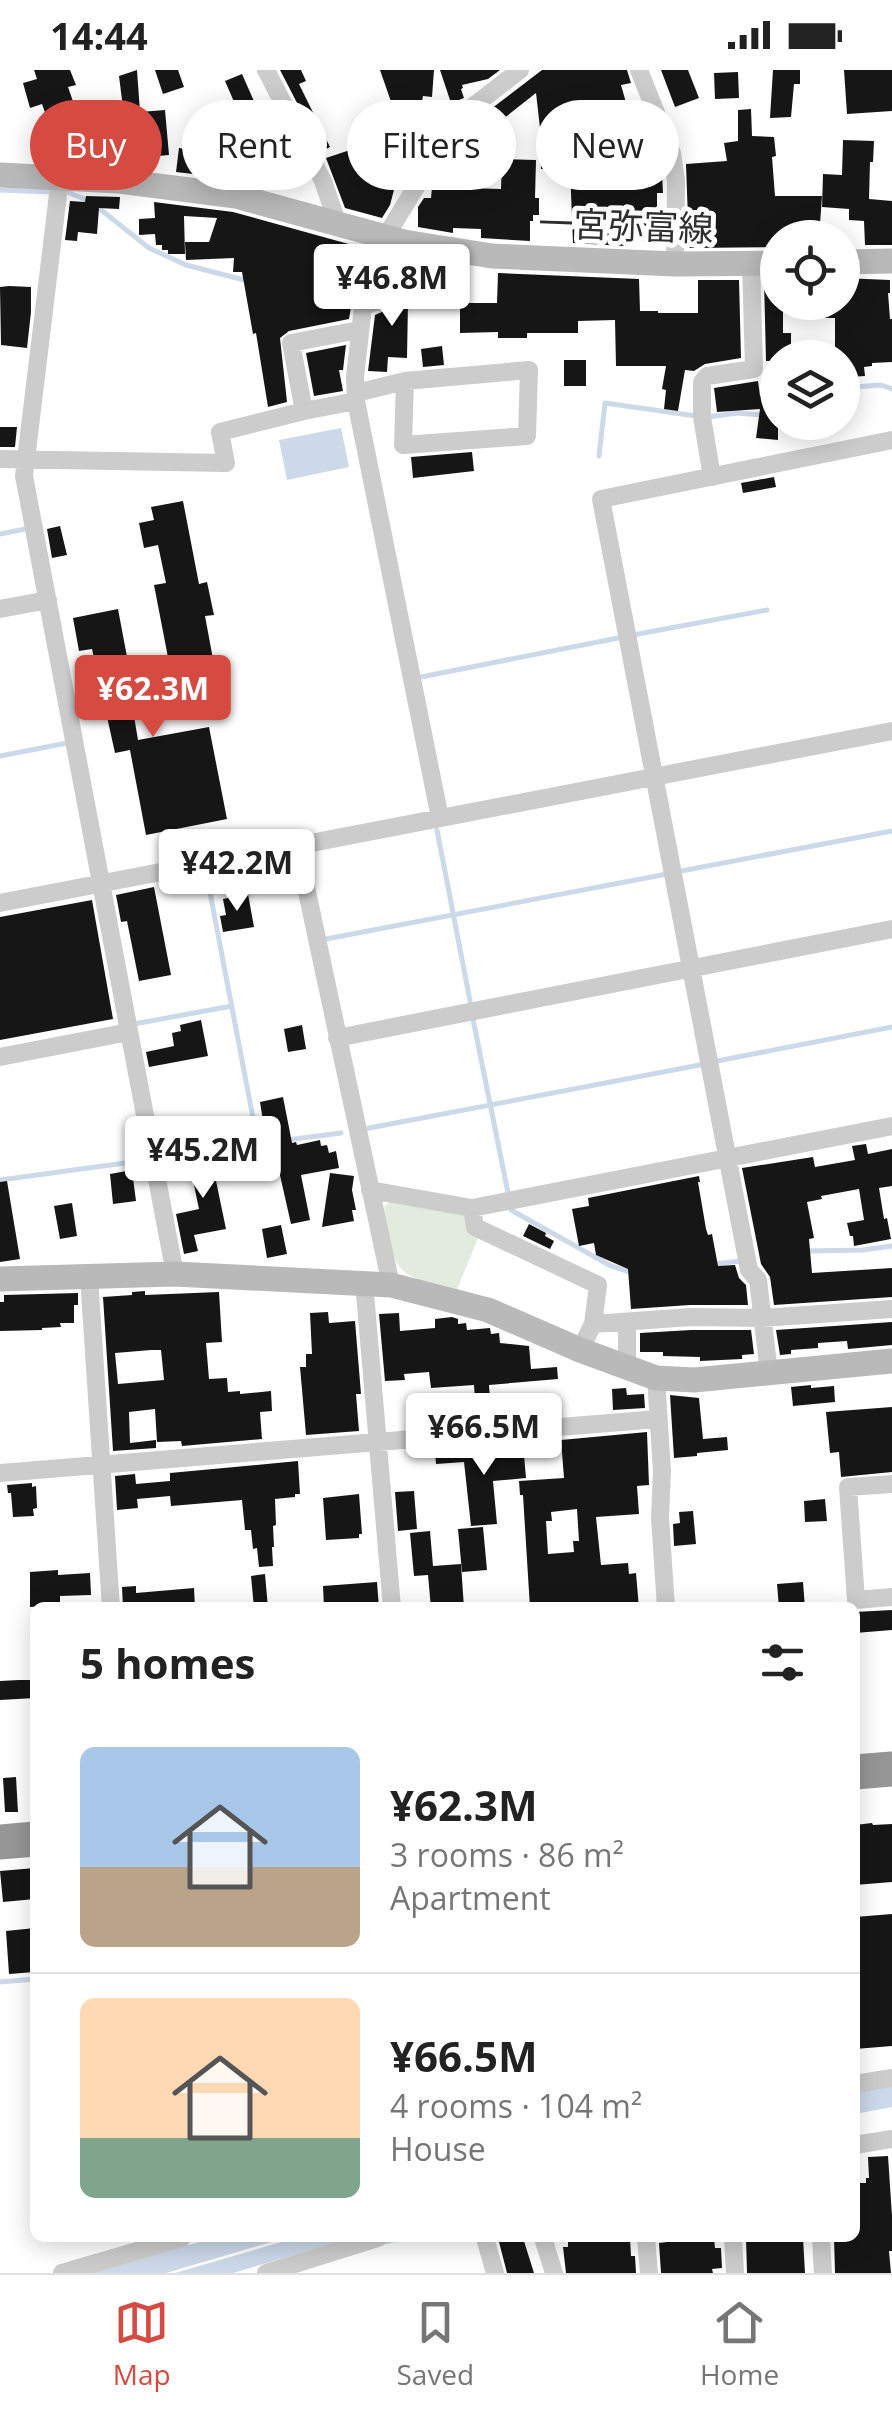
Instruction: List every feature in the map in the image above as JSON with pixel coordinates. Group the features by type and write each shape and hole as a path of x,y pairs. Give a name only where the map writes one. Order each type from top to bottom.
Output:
{"highway":[{"path":"860,1772 892,1769"},
{"path":"0,1842 30,1839"}],"street":[{"path":"266,70 323,181 337,222"},
{"path":"440,818 356,397 359,330 362,307 380,299 395,239 458,118 520,70"},
{"path":"639,70 672,153 676,181 675,264"},
{"name":"一宮弥富線","path":"0,175 30,176"},
{"name":"一宮弥富線","path":"162,186 236,196 395,239 492,256 675,264 760,263"},
{"path":"59,190 24,476 175,1274"},
{"path":"860,262 892,262"},
{"path":"712,477 702,417 702,382 707,376 754,369 751,263"},
{"path":"304,411 291,343 359,330"},
{"path":"0,459 226,463 220,432 405,382 529,370 527,436 403,445 405,382"},
{"path":"769,1373 758,1280 749,1270 601,498 892,440"},
{"path":"0,609 48,600"},
{"path":"0,904 892,732"},
{"path":"297,846 391,1285"},
{"path":"337,1038 892,929"},
{"path":"0,1057 129,1032"},
{"path":"370,1190 472,1208 892,1126"},
{"path":"472,1208 474,1227 598,1285 593,1324 580,1350"},
{"path":"0,1279 175,1274 391,1285 488,1310 656,1378 694,1380 892,1361"},
{"path":"88,1277 111,1602"},
{"path":"364,1282 391,1602"},
{"path":"593,1324 892,1309"},
{"path":"627,1322 627,1368"},
{"path":"656,1378 666,1602"},
{"path":"0,1473 658,1419"},
{"path":"892,1484 848,1487 856,1600 892,1597"},
{"path":"860,2083 892,2078"},
{"path":"860,2144 892,2139"},
{"path":"62,2273 168,2242"},
{"path":"266,2273 365,2242"},
{"path":"486,2242 496,2273"},
{"path":"545,2242 554,2273"},
{"path":"646,2242 649,2273"},
{"path":"733,2242 735,2273"},
{"path":"821,2242 823,2273"}],"shaded area":[{"path":"393,1198 466,1214 470,1234 478,1238 456,1292 419,1280 400,1267 391,1246 384,1208"}],"water":[{"path":"341,428 349,467 287,480 279,440"},
{"path":"892,2085 892,2107 860,2113 860,2091"},
{"path":"199,2242 271,2242 166,2273 93,2273"},
{"path":"281,2242 338,2242 233,2273 175,2273"}],"building":[{"path":"34,70 70,70 76,85 68,87 73,100 30,100 30,108 23,83 37,79"},
{"path":"137,70 139,100 122,100 119,76"},
{"path":"155,70 178,70 184,87 163,94"},
{"path":"280,70 301,70 306,81 299,84 307,100 296,100"},
{"path":"380,70 434,70 432,97 390,100"},
{"path":"440,70 500,70 488,79 462,85 464,98 450,100"},
{"path":"542,70 627,70 631,83 621,85 625,100 537,100 536,93 516,109 516,100 503,100"},
{"path":"661,70 688,70 699,98 679,106 679,100 672,100"},
{"path":"773,70 800,70 800,84 794,84 791,117 770,118"},
{"path":"844,70 892,70 892,111 847,114"},
{"path":"738,72 739,98 715,99 714,73"},
{"path":"242,74 253,100 233,100 225,81"},
{"path":"751,109 752,136 774,137 775,196 822,196 820,220 760,220 760,247 689,248 686,164 727,161 724,143 738,141 738,110"},
{"path":"162,110 165,110 169,155 162,156"},
{"path":"843,140 874,141 869,199 892,201 892,245 865,245 864,221 849,220 849,209 822,207 823,174 842,175"},
{"path":"179,148 182,148 182,173 176,172"},
{"path":"347,151 347,190 394,190 382,218 345,208 327,158"},
{"path":"516,159 536,160 535,198 539,198 539,215 533,215 530,221 530,241 481,238 481,229 453,228 453,233 418,227 418,207 424,198 431,198 432,190 516,190"},
{"path":"571,190 663,190 657,193 657,241 625,240 624,246 573,243"},
{"path":"86,196 120,197 119,209 99,208 97,234 78,232 77,241 65,240 70,201 85,202"},
{"path":"154,202 233,212 363,248 360,279 365,280 364,293 352,301 349,319 289,331 280,338 287,402 268,407 256,333 253,334 242,272 233,272 234,258 186,260 185,242 209,242 217,218 184,216 185,254 168,254 162,245 156,245 155,234 139,235 139,219 155,218"},
{"path":"498,273 639,279 640,311 658,313 698,313 698,280 739,280 741,358 685,370 678,411 664,409 666,366 616,366 615,320 578,321 578,333 527,333 527,338 498,338 498,332 460,333 460,303 497,303"},
{"path":"402,278 416,278 415,291 408,302 407,358 388,357 387,372 368,371 375,315 392,312"},
{"path":"860,279 890,280 892,362 872,363 864,367 865,376 860,376 860,340 835,340 835,320 860,320"},
{"path":"0,287 31,287 27,348 1,345"},
{"path":"765,320 783,320 783,333 791,333 791,340 765,340"},
{"path":"346,345 343,370 339,370 343,391 314,396 306,353"},
{"path":"442,346 444,365 423,367 421,349"},
{"path":"564,360 586,360 586,386 564,386"},
{"path":"758,381 760,409 717,412 714,388"},
{"path":"0,427 17,427 15,447 0,447"},
{"path":"472,452 474,471 413,478 411,457"},
{"path":"774,477 776,487 743,493 741,483"},
{"path":"183,501 199,584 207,582 214,615 205,616 221,702 178,709 154,585 166,583 158,545 144,548 139,523 154,520 151,507"},
{"path":"60,526 67,555 52,558 47,529"},
{"path":"118,609 138,715 134,716 138,740 209,727 227,819 146,835 130,750 115,753 92,649 79,651 73,618"},
{"path":"154,887 171,975 139,981 127,921 121,922 116,895"},
{"path":"248,894 254,927 223,932 223,899"},
{"path":"92,900 113,1019 0,1040 0,917"},
{"path":"201,1020 208,1056 149,1067 146,1052 174,1046 172,1033 181,1031 180,1025"},
{"path":"302,1025 306,1049 288,1052 284,1029"},
{"path":"283,1097 292,1143 320,1140 329,1153 336,1151 339,1168 301,1175 310,1220 291,1224 277,1162 261,1165 258,1148 267,1146 260,1102"},
{"path":"866,1144 868,1154 892,1149 892,1186 879,1188 891,1239 854,1246 847,1223 864,1220 859,1189 807,1202 814,1238 809,1239 812,1273 892,1268 892,1297 774,1305 770,1277 761,1264 742,1168 813,1157 815,1167 855,1160 852,1146"},
{"path":"210,1152 210,1156 223,1154 227,1174 215,1176 226,1229 194,1235 198,1251 184,1254 176,1214 199,1209 189,1161 194,1160 193,1155"},
{"path":"132,1170 136,1201 113,1204 110,1174"},
{"path":"330,1173 354,1176 356,1210 352,1210 354,1221 322,1227"},
{"path":"699,1176 706,1229 708,1235 712,1234 718,1266 735,1265 746,1285 748,1305 631,1309 628,1269 596,1255 594,1243 579,1246 572,1209 589,1206 588,1198"},
{"path":"7,1181 20,1259 0,1262 0,1182"},
{"path":"72,1203 77,1236 60,1239 54,1206"},
{"path":"529,1224 554,1241 550,1249 523,1236"},
{"path":"281,1225 287,1254 267,1258 262,1229"},
{"path":"132,1292 219,1292 222,1342 206,1343 209,1379 227,1378 228,1392 271,1391 272,1411 260,1412 262,1439 182,1446 181,1441 157,1442 155,1409 129,1412 130,1443 156,1440 156,1448 113,1451 103,1297","holes":["161,1350 164,1380 118,1384 115,1353"]},
{"path":"78,1293 74,1323 42,1330 0,1331 0,1302 4,1302 4,1295"},
{"path":"328,1312 329,1323 355,1321 361,1394 356,1394 359,1431 306,1435 300,1367 306,1367 306,1354 312,1354 310,1313"},
{"path":"399,1313 400,1331 435,1328 435,1319 452,1317 458,1319 458,1324 466,1323 467,1330 490,1328 491,1334 499,1333 500,1343 529,1346 531,1369 557,1367 558,1379 489,1385 490,1400 475,1401 474,1385 431,1388 429,1372 404,1374 405,1380 385,1381 379,1314"},
{"path":"892,1322 892,1345 848,1349 847,1341 818,1343 818,1348 780,1355 776,1330"},
{"path":"751,1330 754,1354 742,1355 742,1359 700,1361 700,1357 640,1352 640,1333"},
{"path":"834,1386 835,1402 793,1406 791,1387"},
{"path":"626,1388 627,1395 644,1394 645,1408 613,1410 612,1389"},
{"path":"670,1395 699,1398 703,1439 727,1437 728,1450 674,1458"},
{"path":"892,1407 892,1472 841,1477 839,1452 830,1453 826,1412"},
{"path":"647,1432 649,1485 637,1486 639,1514 596,1517 601,1565 628,1563 629,1574 636,1573 638,1602 530,1602 519,1481 564,1478 561,1440","holes":["577,1509 579,1541 573,1541 574,1552 548,1554 546,1521 552,1521 551,1512"]},
{"path":"496,1447 497,1457 524,1455 526,1478 493,1481 497,1524 471,1526 464,1462 436,1464 435,1452"},
{"path":"298,1461 300,1494 275,1499 273,1566 259,1567 251,1530 245,1530 242,1500 171,1506 170,1496 137,1499 138,1508 117,1510 115,1476 135,1474 136,1484 170,1481 170,1473"},
{"path":"32,1483 32,1487 36,1486 34,1516 13,1517 7,1485"},
{"path":"414,1491 417,1529 398,1531 395,1492"},
{"path":"359,1494 362,1534 359,1538 326,1540 323,1498"},
{"path":"825,1499 827,1521 805,1522 804,1501"},
{"path":"693,1511 696,1544 674,1546 673,1524 680,1523 679,1512"},
{"path":"483,1527 487,1570 462,1572 458,1529"},
{"path":"430,1531 433,1566 461,1564 464,1602 430,1602 428,1575 414,1576 410,1533"},
{"path":"30,1572 90,1573 91,1595 60,1596 60,1602 30,1602"},
{"path":"265,1574 267,1602 253,1602 251,1576"},
{"path":"377,1582 379,1602 324,1602 323,1586"},
{"path":"803,1582 805,1602 778,1602 777,1584"},
{"path":"136,1586 136,1593 194,1588 195,1602 123,1602 122,1587"},
{"path":"892,1610 892,1630 860,1633 860,1612"},
{"path":"30,1680 30,1698 0,1700 0,1681"},
{"path":"16,1777 18,1812 5,1812 3,1778"},
{"path":"860,1824 892,1824 892,1882 860,1885"},
{"path":"30,1868 30,1899 3,1902 0,1871"},
{"path":"892,1914 892,2046 860,2049 860,1917"},
{"path":"30,1929 30,1972 9,1974 6,1931"},
{"path":"888,2156 891,2273 835,2273 834,2242 860,2242 860,2183 869,2178 868,2157"},
{"path":"499,2242 524,2242 534,2273 507,2273"},
{"path":"568,2242 630,2242 636,2273 566,2273 563,2247 568,2247"},
{"path":"714,2242 715,2248 721,2248 722,2268 712,2269 713,2273 661,2273 659,2243"},
{"path":"746,2242 803,2242 805,2273 747,2273"}],"waterway":[{"path":"0,190 52,192"},
{"path":"65,191 91,202 149,248 186,265 248,281"},
{"path":"353,297 372,287 389,251"},
{"path":"860,387 881,385 892,389"},
{"path":"599,456 605,403 696,416"},
{"path":"708,417 760,415"},
{"path":"0,534 25,529"},
{"path":"633,635 767,610"},
{"path":"421,677 623,637"},
{"path":"0,756 67,743"},
{"path":"437,830 471,1006"},
{"path":"681,871 892,831"},
{"path":"326,939 667,874"},
{"path":"207,877 258,1144"},
{"path":"134,1024 232,1006"},
{"path":"473,1019 508,1193"},
{"path":"717,1061 892,1027"},
{"path":"364,1129 705,1064"},
{"path":"287,1140 341,1133"},
{"path":"160,1158 271,1143"},
{"path":"0,1180 147,1160"},
{"path":"510,1205 511,1210 611,1266 633,1273"},
{"path":"804,1251 892,1246"},
{"path":"713,1264 742,1261"},
{"path":"0,1982 30,1979"}]}
